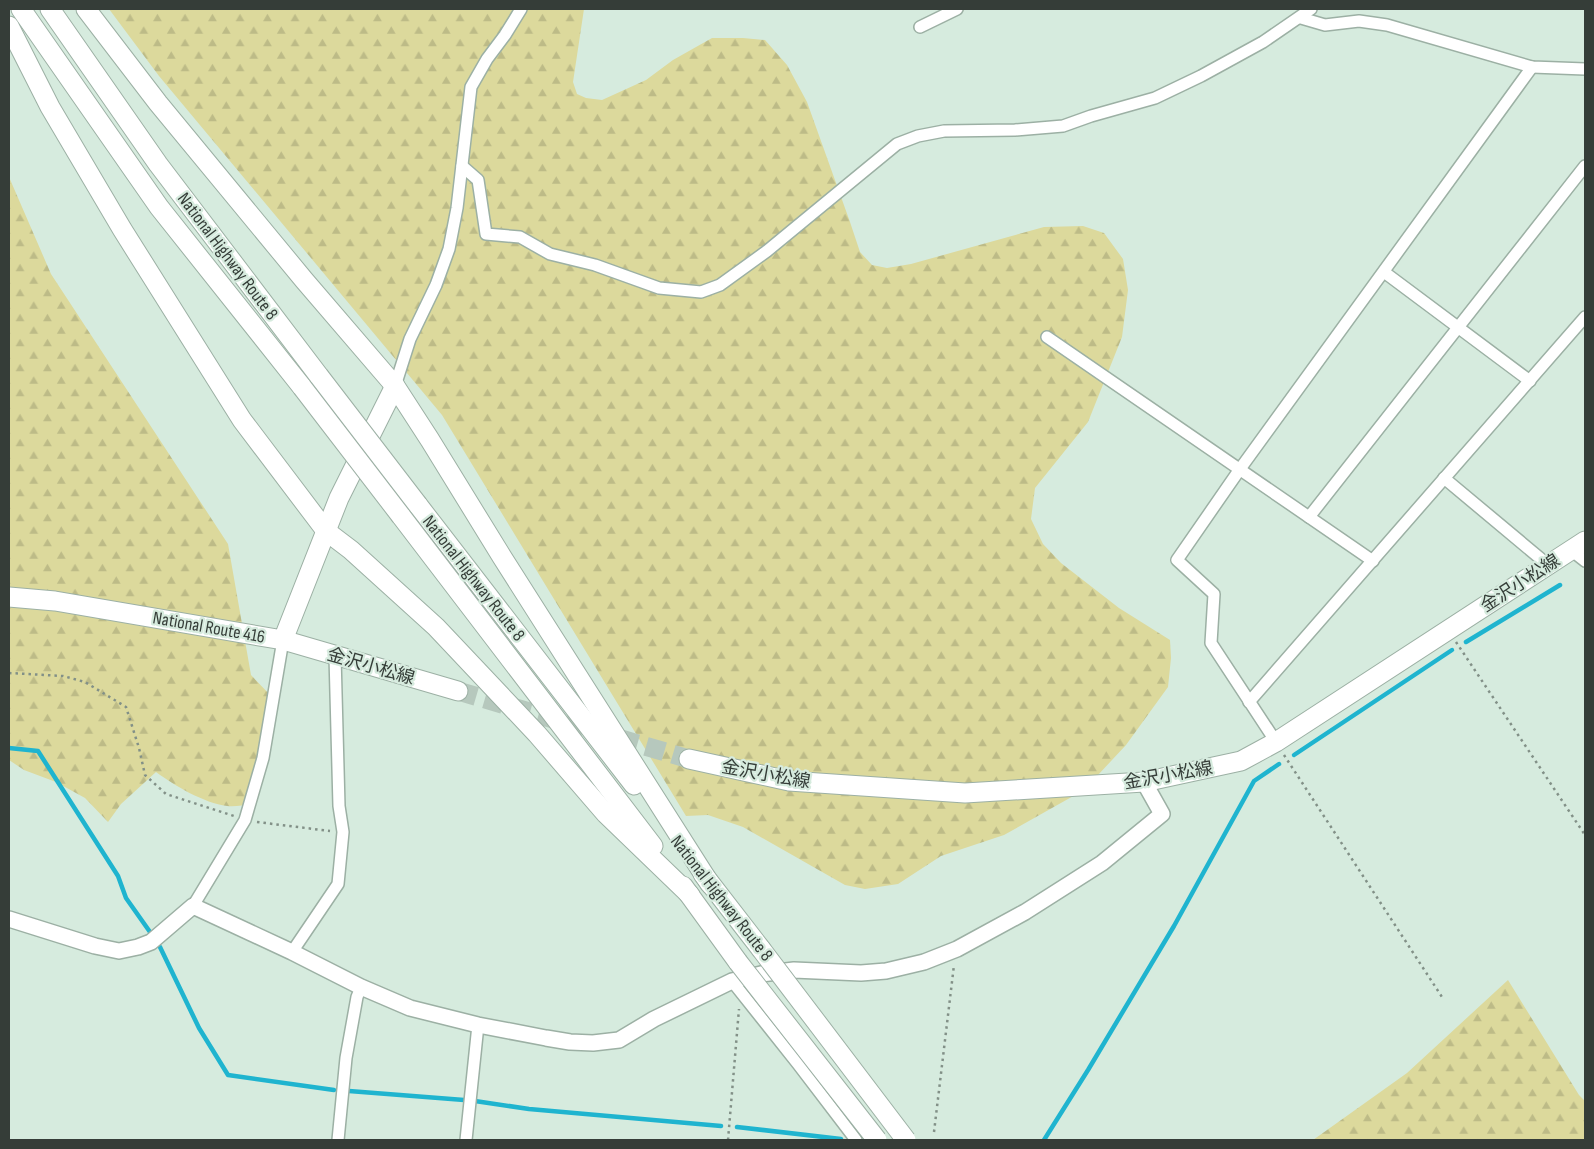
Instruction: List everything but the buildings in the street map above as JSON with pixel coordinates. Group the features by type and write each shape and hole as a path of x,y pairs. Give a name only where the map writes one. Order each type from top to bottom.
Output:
{"main road":[{"name":"National Highway Route 8","path":"21,9 159,207 302,387 690,895 738,962 877,1140"},
{"name":"National Highway Route 8","path":"50,9 158,164 906,1140"},
{"path":"86,9 158,104 395,386 502,558 710,884"},
{"path":"9,26 50,107 148,271 242,420 326,530 351,550 436,627 537,734 606,814 690,895"},
{"name":"National Route 416","path":"9,597 55,601 283,640 339,498 395,386"},
{"name":"金沢小松線","path":"689,759 789,781 965,793 1144,782 1241,761 1276,742 1449,631 1547,564 1580,551"},
{"name":"金沢小松線","path":"283,640 458,690"}],"street":[{"path":"395,386 410,340 436,285 449,249 457,208 471,87 487,59 521,9"},
{"path":"920,27 957,9"},
{"path":"462,166 478,180 486,234 520,237 550,254 595,265 659,288 701,292 720,285 767,250 897,144 918,136 944,131 1015,130 1063,126 1155,98 1202,76 1263,42 1301,18 1311,9"},
{"path":"1301,18 1325,25 1359,21 1387,25 1532,67 1585,69"},
{"path":"1276,742 1211,642 1214,594 1177,560 1240,469 1532,67"},
{"path":"1309,517 1585,166"},
{"path":"1384,272 1530,380"},
{"path":"1249,702 1585,317"},
{"path":"1047,337 1373,561"},
{"path":"1444,478 1547,564"},
{"path":"9,919 95,946 119,951 150,942 193,906 245,820 263,758 283,640"},
{"path":"292,952 338,884 342,832 339,806 335,656"},
{"path":"193,906 292,952 361,987 410,1008 478,1025 570,1042 593,1043 619,1040 654,1019 736,987 761,974 794,970 861,973 886,971 924,962 957,949 1024,912 1102,863 1162,814 1144,782"},
{"path":"338,1140 346,1058 357,997 361,987"},
{"path":"736,987 856,1140"},
{"path":"466,1140 478,1025"}],"path":[{"path":"1449,631 1585,835"},
{"path":"9,673 63,676 78,680 85,682 126,706 145,774 166,794 245,820 342,832"},
{"path":"1276,742 1442,997"},
{"path":"934,1132 957,949"},
{"path":"728,1140 736,987"}],"green space":[{"path":"109,9 584,9 573,82 577,94 586,98 602,100 646,80 673,60 712,38 765,40 787,65 807,102 860,252 872,265 887,268 911,264 1044,227 1083,226 1104,233 1123,259 1128,290 1122,337 1088,422 1035,488 1031,519 1043,544 1061,563 1119,608 1170,640 1171,658 1168,687 1126,745 1084,790 1004,835 941,856 898,884 865,889 845,885 743,827 708,815 686,816 442,415 159,76"},
{"path":"9,177 51,274 228,544 251,675 271,696 251,804 230,806 199,798 156,772 121,804 108,822 85,798 56,782 24,770 9,760"},
{"path":"1508,980 1579,1095 1585,1101 1585,1140 1313,1140 1407,1073"}],"waterway":[{"path":"1466,642 1560,585"},
{"path":"1294,755 1452,650"},
{"path":"9,748 38,751 118,876 126,898 150,932"},
{"path":"1044,1140 1174,926 1254,781 1279,764"},
{"path":"160,947 199,1028 228,1075 334,1090"},
{"path":"349,1091 464,1100"},
{"path":"475,1101 529,1109 721,1126"},
{"path":"737,1127 841,1139"}],"tunnel":[{"path":"458,691 689,759"}]}
